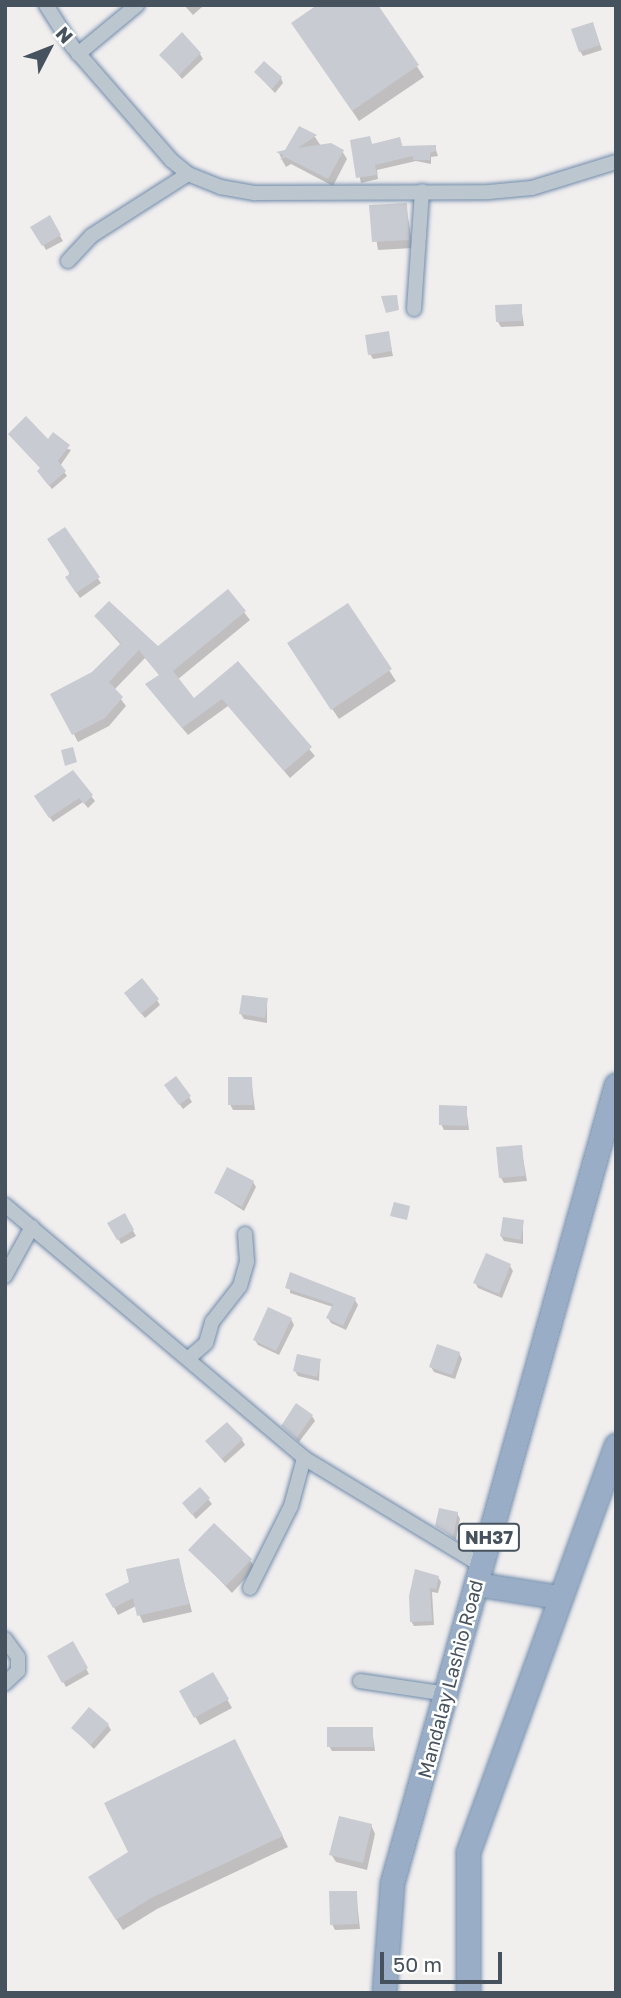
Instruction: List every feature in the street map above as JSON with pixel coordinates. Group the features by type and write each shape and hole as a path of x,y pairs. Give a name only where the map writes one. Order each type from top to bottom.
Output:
{"highway":[{"name":"Mandalay Lashio Road","path":"384,1993 392,1883 447,1694 545,1325 616,1085"},
{"path":"468,1993 468,1852 616,1445"},
{"path":"479,1574 559,1597"}],"street":[{"path":"47,5 78,54 188,174 255,193 532,187 616,162"},
{"path":"78,54 137,5"},
{"path":"68,261 113,220 188,174"},
{"path":"414,309 422,191"},
{"path":"5,1205 190,1357 303,1458 479,1574"},
{"path":"5,1276 32,1227"},
{"path":"190,1357 206,1343 212,1322 240,1286 247,1262 245,1234"},
{"path":"250,1588 291,1506 303,1458"},
{"path":"5,1639 18,1657 18,1671 5,1683"},
{"path":"360,1681 447,1694"}],"building":[{"path":"317,5 378,5 419,65 352,111 291,23"},
{"path":"593,22 600,45 579,52 571,29"},
{"path":"182,32 201,53 179,75 159,55"},
{"path":"264,61 282,77 272,89 254,72"},
{"path":"299,126 317,135 298,148 331,143 344,150 328,179 285,157 280,160 283,155 276,152 285,150"},
{"path":"370,136 372,144 400,137 402,146 436,145 436,151 430,153 430,160 413,160 413,156 375,165 377,175 356,178 350,140"},
{"path":"407,203 409,240 372,242 369,205"},
{"path":"50,215 61,235 42,246 30,227"},
{"path":"397,295 399,310 386,313 381,296"},
{"path":"522,304 522,321 496,322 495,305"},
{"path":"389,331 392,351 368,355 365,335"},
{"path":"26,416 48,439 53,432 70,445 58,461 66,471 49,486 37,471 40,468 8,434"},
{"path":"65,527 100,577 76,593 65,577 70,574 47,539"},
{"path":"228,589 246,611 173,671 194,698 238,661 312,747 284,771 222,699 182,728 145,684 159,675 139,650 109,682 123,697 105,718 72,735 50,694 92,672 121,643 94,616 109,601 158,646"},
{"path":"348,603 392,669 331,710 287,643"},
{"path":"73,747 77,762 65,766 61,750"},
{"path":"73,770 93,795 84,804 79,798 49,818 34,796"},
{"path":"142,978 159,999 141,1014 124,993"},
{"path":"242,995 268,998 265,1018 239,1014"},
{"path":"176,1076 191,1096 179,1105 164,1085"},
{"path":"228,1077 252,1077 253,1105 228,1105"},
{"path":"439,1105 467,1106 467,1126 439,1125"},
{"path":"522,1145 525,1176 499,1178 496,1147"},
{"path":"227,1167 254,1181 242,1207 214,1193"},
{"path":"394,1202 410,1206 407,1220 390,1216"},
{"path":"125,1213 134,1230 117,1240 107,1223"},
{"path":"503,1217 524,1220 521,1240 500,1236"},
{"path":"486,1253 511,1264 499,1294 473,1283"},
{"path":"290,1272 356,1298 343,1326 326,1318 333,1304 285,1288"},
{"path":"268,1307 292,1318 276,1351 253,1340"},
{"path":"437,1344 460,1352 452,1375 429,1367"},
{"path":"297,1354 321,1359 317,1377 293,1371"},
{"path":"296,1403 313,1415 296,1439 281,1426"},
{"path":"227,1422 243,1439 222,1459 205,1441"},
{"path":"200,1487 210,1498 192,1515 182,1503"},
{"path":"439,1508 458,1512 453,1537 435,1526"},
{"path":"214,1523 252,1559 226,1586 188,1550"},
{"path":"179,1558 189,1604 137,1616 133,1598 113,1608 105,1594 129,1582 126,1569"},
{"path":"415,1569 439,1576 436,1589 430,1588 432,1621 410,1622 409,1596"},
{"path":"73,1641 88,1668 62,1683 47,1656"},
{"path":"213,1672 229,1699 194,1718 179,1691"},
{"path":"89,1707 109,1724 91,1745 71,1728"},
{"path":"327,1727 373,1727 373,1747 327,1747"},
{"path":"235,1739 283,1836 151,1898 116,1920 88,1877 128,1852 104,1803"},
{"path":"339,1816 372,1824 363,1863 329,1855"},
{"path":"329,1891 357,1891 358,1924 330,1925"}]}
